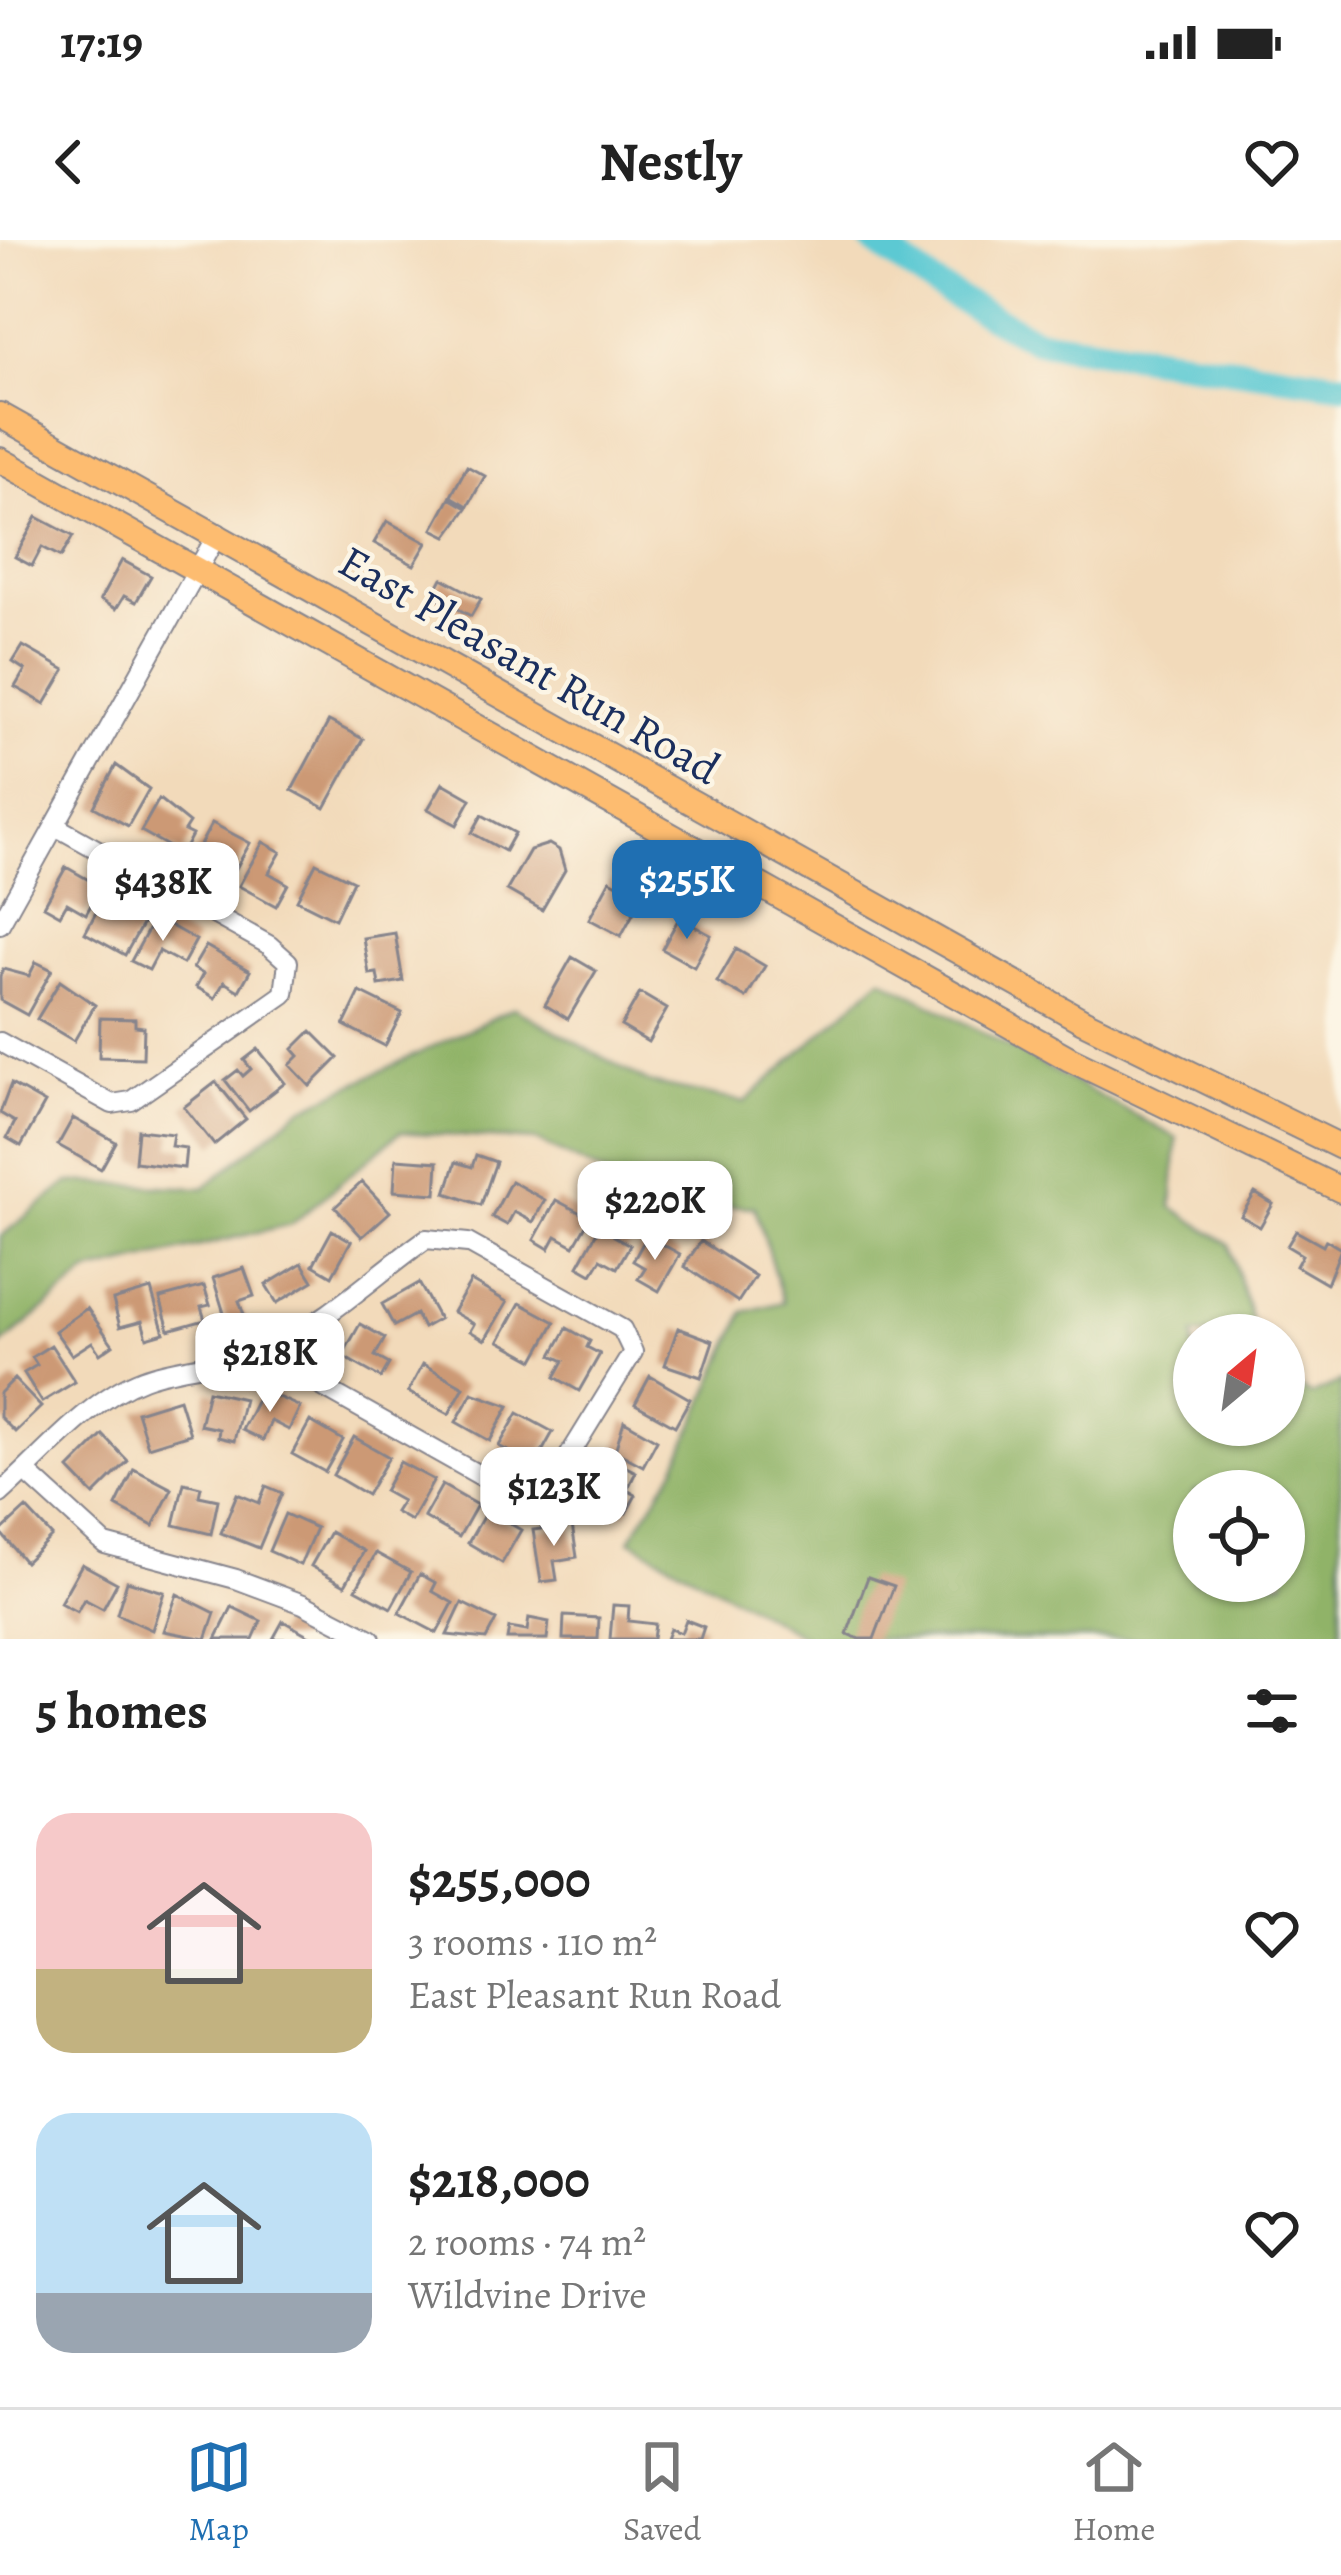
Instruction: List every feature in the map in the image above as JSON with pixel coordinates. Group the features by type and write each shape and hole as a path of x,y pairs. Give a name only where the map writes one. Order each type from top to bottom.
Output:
{"main road":[{"name":"East Pleasant Run Road","path":"0,415 1083,1021 1341,1147"},
{"name":"East Pleasant Run Road","path":"0,460 1070,1059 1341,1190"},
{"path":"507,746 527,711"},
{"path":"873,947 890,915"},
{"path":"1243,1143 1260,1107"}],"street":[{"path":"0,924 218,533"},
{"path":"0,1042 112,1104 131,1101 284,994 287,985 288,962 268,945 55,826"},
{"path":"0,1494 104,1401 144,1378 228,1363 274,1346 342,1308 426,1239 468,1243 622,1329 633,1352 558,1482 543,1498 495,1484 304,1377 274,1346"},
{"path":"26,1472 105,1544 236,1579 303,1604 370,1639"}],"green space":[{"path":"882,978 1177,1138 1172,1207 1229,1244 1250,1314 1173,1314 1173,1446 1305,1446 1305,1391 1311,1395 1341,1382 1341,1639 808,1639 630,1540 675,1468 744,1312 783,1302 755,1207 666,1204 537,1141 400,1132 292,1224 88,1273 0,1346 0,1237 69,1182 204,1188 299,1110 514,1008 649,1083 745,1102"}],"building":[{"path":"467,466 485,476 468,506 451,496"},
{"path":"450,498 467,508 447,536 433,529"},
{"path":"37,517 73,536 61,557 42,547 32,566 15,557"},
{"path":"387,521 427,543 414,565 374,543"},
{"path":"122,560 151,576 136,602 124,596 116,609 100,600"},
{"path":"442,578 481,599 471,616 433,595"},
{"path":"23,646 65,670 45,704 15,687 25,670 13,662"},
{"path":"329,721 363,739 325,808 292,790"},
{"path":"116,765 149,789 128,826 94,807"},
{"path":"443,783 471,799 457,825 428,809"},
{"path":"159,799 189,823 184,831 192,835 182,854 141,831"},
{"path":"482,815 515,833 505,851 472,833"},
{"path":"212,823 250,843 229,881 192,860"},
{"path":"263,842 281,852 269,873 288,884 276,906 239,886"},
{"path":"549,844 559,850 565,870 542,910 507,890 530,850"},
{"path":"316,863 353,881 335,919 297,900"},
{"path":"66,867 101,887 86,914 67,903 60,915 44,906"},
{"path":"610,880 642,897 621,936 589,919"},
{"path":"107,892 148,914 125,955 85,933"},
{"path":"155,917 196,940 183,964 159,951 149,970 131,961"},
{"path":"679,918 711,935 694,967 662,949"},
{"path":"395,933 403,981 379,985 377,973 369,974 363,938"},
{"path":"206,946 250,971 239,991 224,982 215,998 196,987 203,974 193,968"},
{"path":"736,949 765,966 746,998 717,982"},
{"path":"572,957 596,971 568,1019 545,1005"},
{"path":"36,962 52,970 27,1015 0,1000 0,976 3,969 29,976"},
{"path":"60,981 95,1005 74,1041 37,1019"},
{"path":"360,992 402,1013 385,1046 344,1025"},
{"path":"640,993 667,1009 648,1042 621,1026"},
{"path":"100,1018 135,1019 135,1026 144,1027 143,1058 99,1057"},
{"path":"311,1031 338,1058 310,1086 290,1065 299,1056 293,1049"},
{"path":"258,1049 285,1083 249,1111 225,1080 238,1070 243,1076 251,1069 244,1060"},
{"path":"216,1082 246,1119 214,1145 184,1107"},
{"path":"11,1084 45,1103 21,1146 7,1138 15,1122 0,1113"},
{"path":"73,1118 116,1142 101,1169 58,1145"},
{"path":"138,1130 173,1134 171,1146 186,1148 184,1168 135,1162"},
{"path":"476,1155 496,1162 481,1205 446,1193 456,1162 472,1167"},
{"path":"396,1159 438,1162 436,1194 394,1191"},
{"path":"511,1181 545,1200 533,1222 514,1212 507,1225 492,1217"},
{"path":"362,1182 390,1212 362,1237 335,1207"},
{"path":"1255,1193 1273,1204 1260,1227 1241,1216"},
{"path":"556,1200 590,1218 574,1246 556,1236 549,1249 534,1240"},
{"path":"607,1214 622,1222 614,1236 630,1245 617,1268 601,1259 592,1274 578,1266"},
{"path":"332,1230 351,1241 332,1276 313,1265"},
{"path":"1296,1231 1323,1246 1326,1240 1341,1249 1327,1284 1296,1266 1302,1255 1287,1246"},
{"path":"647,1236 680,1254 659,1291 638,1279 645,1268 633,1261"},
{"path":"701,1241 755,1276 738,1302 684,1266"},
{"path":"302,1263 313,1281 277,1303 266,1285"},
{"path":"244,1268 254,1296 239,1301 246,1321 228,1326 213,1278"},
{"path":"471,1281 507,1302 485,1340 470,1331 474,1324 453,1312"},
{"path":"419,1283 439,1319 423,1328 416,1314 394,1326 382,1304"},
{"path":"204,1286 210,1305 201,1307 205,1320 169,1330 160,1298"},
{"path":"151,1289 164,1333 147,1338 142,1321 120,1327 113,1300"},
{"path":"520,1303 555,1322 534,1360 499,1341"},
{"path":"87,1308 113,1345 100,1354 92,1342 72,1355 55,1331"},
{"path":"360,1324 385,1338 375,1356 389,1364 381,1378 342,1356"},
{"path":"567,1328 590,1341 587,1347 600,1354 579,1391 555,1377 564,1361 552,1355"},
{"path":"678,1328 713,1341 701,1377 665,1365"},
{"path":"51,1345 75,1382 42,1402 24,1373 37,1365 32,1357"},
{"path":"423,1364 464,1387 449,1414 408,1392"},
{"path":"650,1376 690,1399 675,1426 635,1404"},
{"path":"14,1379 41,1407 15,1432 0,1417 0,1393"},
{"path":"262,1390 300,1407 289,1430 271,1421 263,1440 242,1430"},
{"path":"208,1391 244,1399 234,1441 218,1437 219,1429 200,1425"},
{"path":"472,1393 509,1406 490,1441 456,1422"},
{"path":"179,1399 190,1434 148,1447 137,1412"},
{"path":"518,1413 553,1432 534,1466 499,1446"},
{"path":"310,1421 343,1440 325,1472 292,1454"},
{"path":"624,1421 657,1440 643,1466 615,1451"},
{"path":"103,1435 128,1461 94,1495 69,1469"},
{"path":"354,1437 389,1457 367,1495 333,1475"},
{"path":"603,1455 636,1472 627,1490 636,1495 626,1513 584,1491"},
{"path":"400,1462 434,1480 411,1521 395,1512 402,1501 384,1491"},
{"path":"134,1469 172,1489 153,1526 116,1506"},
{"path":"184,1483 201,1487 199,1496 218,1500 211,1534 174,1525"},
{"path":"442,1485 477,1505 459,1537 424,1517"},
{"path":"266,1486 282,1493 259,1548 221,1533 237,1494 259,1503"},
{"path":"26,1508 52,1536 25,1562 0,1532"},
{"path":"487,1510 521,1530 502,1563 468,1543"},
{"path":"285,1514 316,1528 300,1565 269,1551"},
{"path":"572,1525 577,1557 554,1561 557,1580 541,1582 533,1530"},
{"path":"330,1532 364,1551 345,1585 311,1566"},
{"path":"376,1553 411,1572 391,1608 356,1589"},
{"path":"82,1564 117,1583 103,1609 84,1599 77,1612 60,1603"},
{"path":"420,1574 436,1583 432,1591 453,1603 437,1633 399,1613"},
{"path":"868,1577 894,1586 874,1639 859,1639 847,1634"},
{"path":"127,1581 164,1592 152,1630 117,1614"},
{"path":"177,1594 215,1613 206,1639 164,1631"},
{"path":"462,1603 496,1620 486,1639 447,1635"},
{"path":"613,1605 629,1606 628,1621 655,1624 653,1639 610,1639"},
{"path":"232,1607 261,1621 253,1639 216,1639"},
{"path":"564,1616 599,1618 598,1639 563,1639"},
{"path":"529,1618 549,1622 547,1639 507,1639 509,1628 527,1631"},
{"path":"686,1620 704,1627 700,1639 666,1639 670,1629 681,1633"},
{"path":"283,1621 315,1639 273,1639"}],"waterway":[{"path":"872,240 939,288 1035,340 1341,384"}]}
